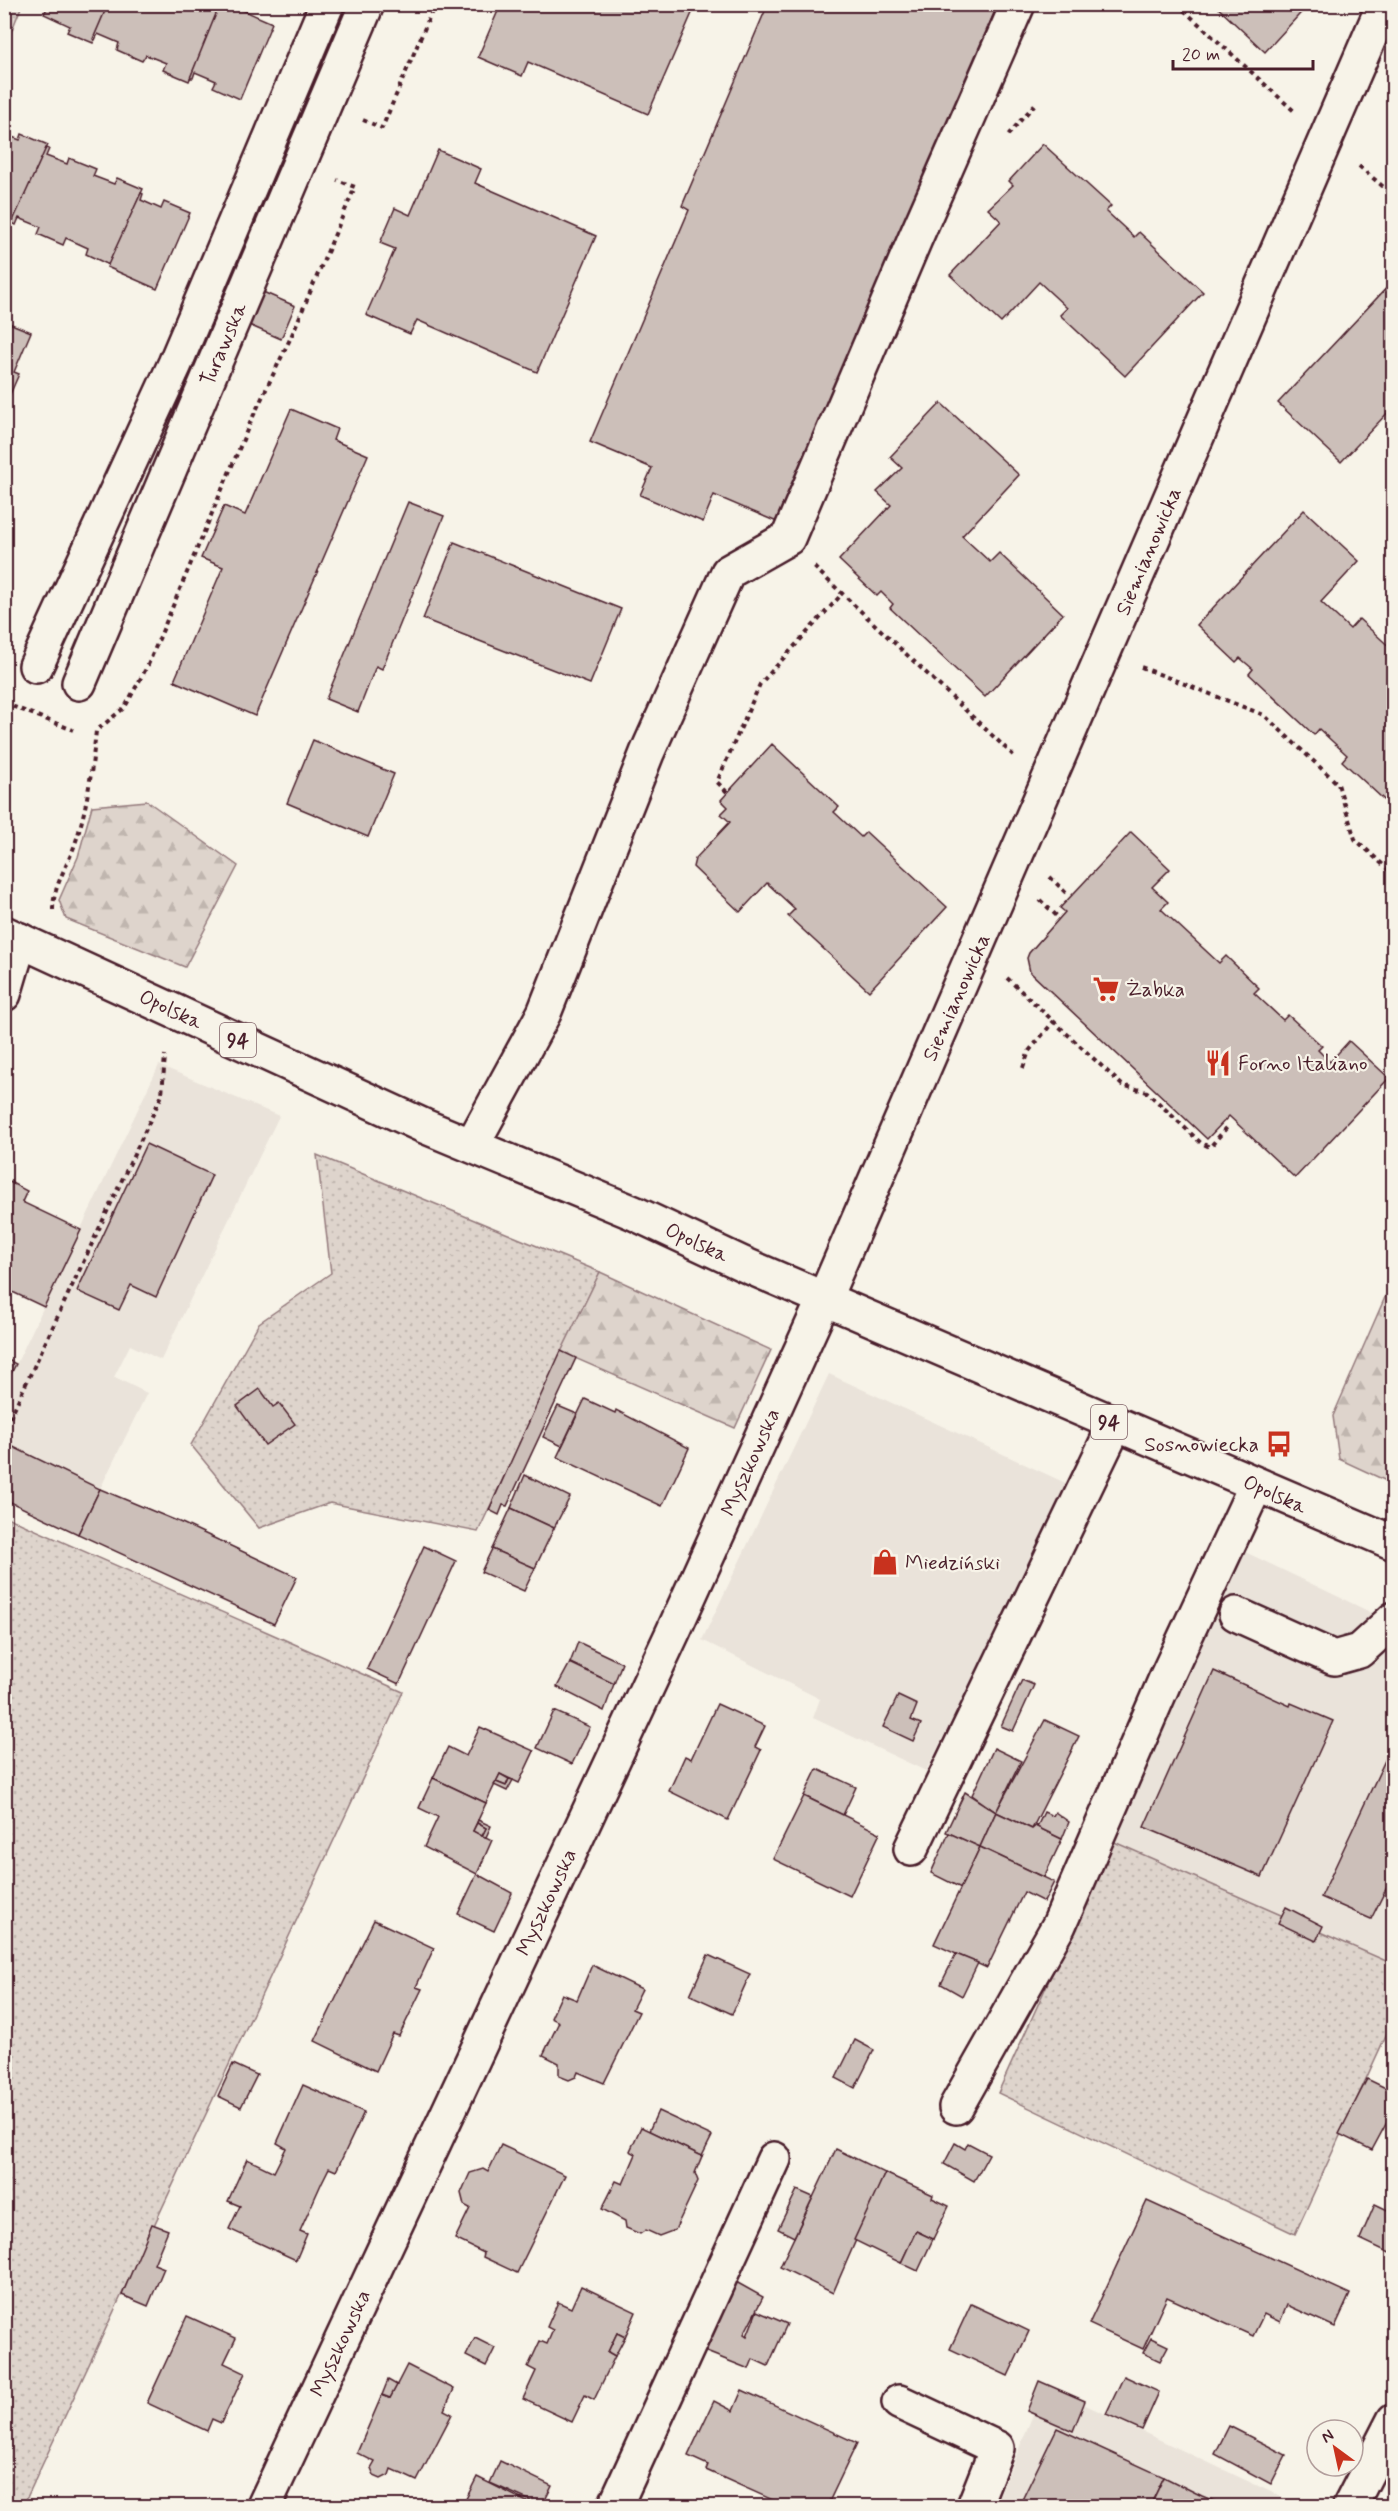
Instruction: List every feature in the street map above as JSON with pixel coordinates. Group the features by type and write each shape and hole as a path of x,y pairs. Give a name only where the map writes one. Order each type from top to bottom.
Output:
{"street":[{"path":"36,666 175,364 327,4"},
{"name":"Turawska","path":"79,683 367,4"},
{"path":"472,1145 544,1013 647,753 728,572 788,538 1018,4"},
{"name":"Siemianowicka","path":"825,1298 1384,4"},
{"path":"4,994 12,937"},
{"name":"Opolska","path":"12,937 472,1145 634,1213 743,1264 1394,1543"},
{"name":"Myszkowska","path":"264,2506 673,1632 825,1298"},
{"path":"911,1849 1115,1425"},
{"path":"956,2107 1059,1925 1166,1678 1256,1485"},
{"path":"1236,1614 1334,1658 1359,1651 1394,1619"},
{"path":"616,2506 774,2159"},
{"path":"899,2402 997,2448 974,2506"},
{"path":"1352,2506 1394,2421"}],"path":[{"path":"353,116 382,128 435,4"},
{"path":"1177,4 1290,110 1332,126"},
{"path":"1006,137 1035,104"},
{"path":"1349,166 1360,166 1394,196"},
{"path":"53,912 53,896 76,841 90,780 96,731 125,706 148,665 250,423 291,337 355,187 326,176"},
{"path":"818,556 813,567 1015,757"},
{"path":"728,792 717,782 760,684 842,594"},
{"path":"1137,661 1144,670 1264,715 1338,784 1355,839 1394,875"},
{"path":"4,703 73,730"},
{"path":"1045,872 1069,896"},
{"path":"1034,898 1043,901 1057,916"},
{"path":"999,975 1009,980 1122,1085 1147,1092 1201,1143 1210,1147 1229,1125"},
{"path":"1023,1068 1029,1051 1054,1022"},
{"path":"6,1426 162,1095 165,1055"}],"shaded area":[{"path":"159,1065 279,1116 161,1360 130,1345 114,1377 147,1393 78,1534 5,1499 4,1390"},
{"name":"Miedziński","path":"829,1374 1070,1485 926,1771 813,1718 820,1699 702,1640"},
{"path":"1241,1550 1393,1623 1393,1964 1112,1841"},
{"path":"1045,2386 1301,2506 995,2506"}],"green space":[{"path":"4,5 22,5 5,47"},
{"path":"147,801 238,866 185,967 66,919 59,900 78,857 92,806"},
{"path":"317,1155 600,1272 478,1532 330,1503 259,1528 191,1445 259,1323 331,1273"},
{"path":"600,1272 771,1350 735,1428 561,1352"},
{"path":"1386,1295 1394,1299 1393,1484 1339,1459 1333,1416"},
{"path":"4,1516 403,1692 23,2506 4,2506"},
{"path":"1112,1841 1393,1964 1393,2020 1295,2234 998,2093"}],"building":[{"path":"49,4 108,4 93,43 67,32 70,26 44,14"},
{"path":"108,4 221,5 189,81 163,70 166,63 146,55 142,61 117,50 119,43 98,34 95,40 93,39"},
{"path":"220,4 229,4 272,23 240,99 213,87 216,81 195,72 193,78 190,78"},
{"path":"501,4 696,4 648,114 528,62 522,76 478,57"},
{"path":"768,4 998,4 777,522 714,495 703,522 640,495 652,468 590,442 689,210 682,206"},
{"path":"1214,4 1309,4 1265,52"},
{"path":"4,134 20,140 22,134 48,145 15,220 4,216"},
{"path":"1043,144 1111,206 1106,211 1134,237 1139,232 1203,292 1125,376 1060,315 1067,308 1039,282 1001,323 950,275 1001,221 988,209 1013,185 1009,181"},
{"path":"46,148 49,149 46,156 67,164 69,158 96,169 93,176 114,184 117,178 143,189 109,265 86,254 88,248 66,238 63,245 38,234 41,227 19,218 16,225 12,223"},
{"path":"438,150 481,169 475,183 596,236 537,372 417,320 410,334 366,315 395,249 380,243 395,208 410,215"},
{"path":"141,193 143,194 141,200 161,209 164,202 190,213 157,289 107,267"},
{"path":"1394,280 1394,406 1341,462 1278,403"},
{"path":"263,292 295,306 281,339 249,325"},
{"path":"4,321 31,332 14,372 19,374 4,408"},
{"path":"941,403 1019,475 962,536 990,562 999,553 1063,614 985,697 890,608 893,604 881,592 877,596 839,560 891,505 877,492 902,468 890,457"},
{"path":"291,409 337,429 333,440 368,455 255,716 174,681 223,567 201,558 224,506 245,515"},
{"path":"408,502 444,516 382,669 376,666 358,712 326,699"},
{"path":"1304,510 1359,561 1321,602 1350,629 1359,619 1394,651 1394,809 1342,761 1347,755 1319,729 1314,735 1249,674 1253,669 1240,658 1236,662 1197,625"},
{"path":"454,542 621,609 590,684 423,619"},
{"path":"313,740 394,774 368,837 287,803"},
{"path":"772,744 839,807 834,812 861,837 866,832 947,907 869,991 788,916 795,909 767,883 740,912 693,867 695,859 730,822 721,814 728,807 721,800"},
{"path":"1131,832 1170,869 1152,887 1168,902 1161,909 1219,963 1226,956 1259,988 1254,993 1283,1020 1288,1015 1322,1046 1318,1050 1330,1062 1349,1041 1389,1078 1295,1178 1229,1116 1207,1139 1030,972 1027,958 1029,953 1065,912 1060,908"},
{"path":"146,1144 212,1175 156,1297 131,1285 119,1310 77,1291"},
{"path":"4,1179 27,1191 22,1202 81,1230 44,1307 4,1288"},
{"path":"561,1351 576,1358 507,1506 503,1505 499,1515 489,1510"},
{"path":"4,1358 16,1364 4,1387"},
{"path":"260,1389 273,1407 279,1403 295,1424 265,1445 237,1406"},
{"path":"585,1399 615,1413 616,1410 689,1448 662,1506 557,1457"},
{"path":"558,1406 577,1414 562,1446 543,1437"},
{"path":"5,1443 100,1489 78,1534 4,1499"},
{"path":"525,1475 570,1497 554,1528 511,1508"},
{"path":"100,1489 184,1524 297,1577 274,1624 78,1534"},
{"path":"511,1508 554,1528 535,1568 492,1549"},
{"path":"424,1546 456,1561 399,1684 367,1669"},
{"path":"492,1549 535,1568 524,1591 481,1572"},
{"path":"578,1642 622,1663 614,1684 570,1663"},
{"path":"570,1663 614,1684 604,1711 557,1687"},
{"path":"1214,1671 1290,1706 1291,1703 1333,1721 1262,1877 1144,1827"},
{"path":"1022,1680 1034,1685 1013,1731 1001,1726"},
{"path":"898,1696 917,1705 911,1720 921,1724 913,1741 883,1727"},
{"path":"717,1704 765,1726 755,1747 761,1750 728,1820 669,1791 685,1756 691,1759"},
{"path":"554,1711 590,1727 572,1764 537,1748"},
{"path":"1045,1720 1079,1736 1032,1829 996,1812"},
{"path":"480,1727 534,1751 519,1783 500,1774 486,1803 433,1778 448,1747 466,1756"},
{"path":"1394,1741 1394,1873 1371,1919 1321,1897"},
{"path":"994,1748 1021,1761 996,1812 972,1795"},
{"path":"817,1769 856,1787 843,1815 804,1796"},
{"path":"500,1774 509,1779 506,1786 496,1782"},
{"path":"433,1778 486,1803 473,1831 492,1840 477,1874 424,1847 438,1817 419,1808"},
{"path":"509,1779 513,1780 507,1791 494,1785 496,1782 506,1786"},
{"path":"965,1792 996,1812 980,1847 946,1832"},
{"path":"804,1796 880,1833 850,1896 773,1859"},
{"path":"996,1812 1032,1829 1039,1823 1037,1827 1062,1839 1044,1877 980,1847"},
{"path":"1044,1812 1053,1816 1055,1812 1069,1822 1062,1839 1037,1827"},
{"path":"478,1820 491,1826 486,1837 482,1836 486,1828 477,1823"},
{"path":"477,1823 486,1828 482,1836 473,1831"},
{"path":"949,1833 980,1847 961,1888 931,1873"},
{"path":"980,1847 1054,1882 1044,1902 1024,1892 987,1968 934,1944"},
{"path":"477,1874 512,1893 494,1931 458,1914"},
{"path":"1286,1907 1323,1926 1316,1941 1278,1923"},
{"path":"374,1920 434,1948 416,1987 422,1989 399,2036 393,2034 376,2071 315,2041"},
{"path":"956,1954 978,1963 962,1996 941,1984"},
{"path":"708,1955 750,1974 732,2014 690,1995"},
{"path":"592,1965 642,1989 632,2009 639,2012 604,2083 578,2072 576,2077 569,2080 559,2076 559,2063 543,2055 559,2022 551,2018 562,1994 577,2000"},
{"path":"855,2040 874,2050 855,2088 836,2078"},
{"path":"233,2064 257,2075 241,2107 218,2096"},
{"path":"1367,2079 1394,2092 1394,2109 1372,2150 1339,2134"},
{"path":"303,2085 364,2112 336,2171 329,2168 322,2182 300,2231 307,2234 296,2260 229,2229 240,2206 228,2201 247,2159 274,2172 286,2148 277,2143"},
{"path":"658,2111 712,2136 702,2156 649,2131"},
{"path":"641,2127 702,2156 695,2173 698,2181 675,2230 659,2236 646,2230 640,2234 626,2228 625,2221 602,2209 616,2181 623,2184 636,2154 630,2151"},
{"path":"955,2143 965,2149 968,2143 989,2154 974,2181 944,2164"},
{"path":"501,2145 565,2175 517,2273 483,2257 484,2253 455,2239 470,2208 464,2205 461,2193 470,2173 483,2169 488,2172"},
{"path":"836,2149 885,2173 833,2293 780,2267"},
{"path":"885,2173 933,2195 932,2198 949,2206 933,2239 916,2231 901,2263 854,2240"},
{"path":"797,2190 813,2197 794,2237 778,2229"},
{"path":"1147,2201 1350,2294 1335,2327 1287,2305 1280,2322 1264,2314 1253,2336 1167,2297 1143,2349 1089,2324"},
{"path":"1375,2204 1394,2213 1394,2255 1360,2239"},
{"path":"152,2224 168,2230 154,2264 164,2268 148,2306 122,2295"},
{"path":"916,2231 933,2239 918,2271 901,2263"},
{"path":"736,2282 763,2297 744,2334 747,2336 757,2311 787,2324 768,2366 753,2359 749,2369 704,2351"},
{"path":"581,2286 636,2312 625,2337 617,2333 608,2352 615,2356 594,2400 585,2395 572,2422 523,2399 536,2371 528,2367 540,2341 547,2344 553,2330 547,2327 558,2302 571,2308"},
{"path":"971,2304 1029,2331 1008,2376 950,2349"},
{"path":"187,2316 236,2338 224,2363 245,2373 221,2423 212,2419 207,2431 147,2403"},
{"path":"617,2333 625,2337 615,2356 608,2352"},
{"path":"475,2338 495,2348 486,2366 466,2356"},
{"path":"1151,2338 1168,2346 1160,2361 1143,2353"},
{"path":"407,2365 454,2389 444,2410 452,2414 417,2481 391,2469 389,2475 381,2479 374,2476 371,2469 375,2462 357,2453 382,2395 390,2398"},
{"path":"1124,2376 1159,2392 1142,2430 1106,2414"},
{"path":"388,2380 397,2385 390,2398 382,2395"},
{"path":"1039,2381 1085,2401 1073,2431 1027,2411"},
{"path":"742,2390 857,2443 827,2506 802,2506 795,2503 793,2506 786,2506 706,2470 708,2465 688,2456 714,2401 733,2411"},
{"path":"1229,2426 1286,2455 1271,2484 1215,2454"},
{"path":"1057,2428 1164,2477 1150,2506 1019,2506"},
{"path":"500,2461 552,2486 542,2506 490,2483"},
{"path":"477,2477 533,2505 470,2506 471,2504 465,2501"},
{"path":"1164,2477 1202,2496 1226,2506 1150,2506"}],"place":[{"name":"Żabka","path":"1106,989"},
{"name":"Forno Italiano","path":"1218,1063"},
{"name":"Sosnowiecka","path":"1279,1444"},
{"name":"Miedziński","path":"885,1562"}]}
